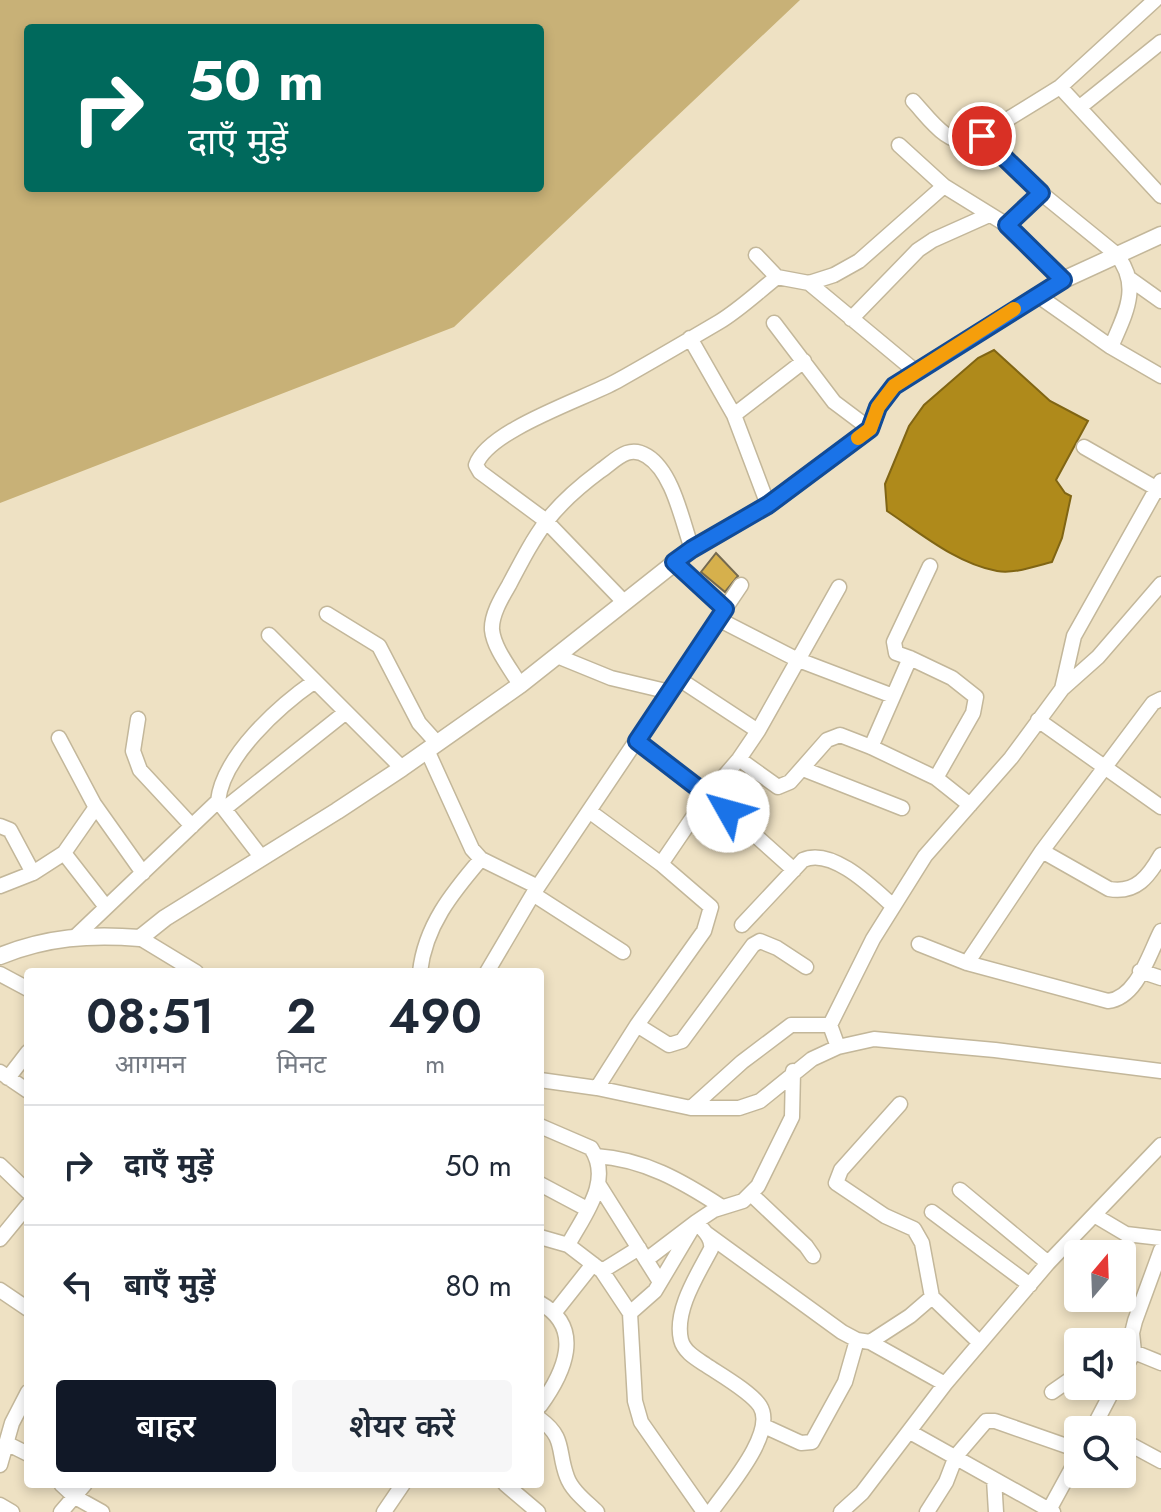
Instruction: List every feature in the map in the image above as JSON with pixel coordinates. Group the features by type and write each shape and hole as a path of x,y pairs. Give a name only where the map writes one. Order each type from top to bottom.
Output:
{"street":[{"path":"913,101 950,138 964,143 982,136 1060,87 1155,0"},
{"path":"1080,107 1161,42"},
{"path":"1060,87 1161,196"},
{"path":"982,136 1041,193 1116,254 1126,267 1130,279 1125,313 1111,347"},
{"path":"899,145 944,186 1007,225 1063,280"},
{"path":"756,255 777,277 809,283 834,275 859,261 944,186"},
{"path":"1007,225 1041,193"},
{"path":"851,319 918,250 989,215"},
{"path":"140,938 165,918 402,768 520,685 692,549 768,505 870,429 878,407 894,386 915,371 1063,280 1161,235"},
{"path":"624,602 545,520 480,472 476,465 479,457 501,439 537,418 616,382 721,321 777,277"},
{"path":"1130,279 1161,301"},
{"path":"809,283 915,371"},
{"path":"1037,295 1111,347 1161,376"},
{"path":"774,323 834,402 870,429"},
{"path":"690,338 734,415 768,505"},
{"path":"734,415 804,361"},
{"path":"1062,689 1074,636 1160,487 1084,447"},
{"path":"520,685 492,629 502,597 527,547 545,520 575,490 624,452 636,451 649,457 666,475 692,549"},
{"path":"674,562 722,614 796,659 893,696"},
{"path":"930,566 894,642 896,653 952,678 976,697 973,713 936,778"},
{"path":"838,1047 830,1025 873,939 925,856 1011,758 1062,689 1155,604 1161,584"},
{"path":"489,968 535,890 741,585"},
{"path":"661,864 708,795 758,731 839,587"},
{"path":"327,614 379,646 432,747 466,838 481,859 535,890 623,952"},
{"path":"269,635 402,768"},
{"path":"557,656 611,678 670,692"},
{"path":"871,747 910,658"},
{"path":"679,679 758,731"},
{"path":"262,858 221,805 220,787 250,741 283,704 315,681"},
{"path":"967,963 1042,851 1153,703 1161,699"},
{"path":"74,938 192,826 346,712"},
{"path":"138,719 133,751 140,770 192,826"},
{"path":"1038,720 1161,807"},
{"path":"739,759 778,787 790,782 832,736 850,738 936,778 970,805"},
{"path":"59,738 96,807 143,873"},
{"path":"637,741 708,795 794,870"},
{"path":"803,769 902,808"},
{"path":"0,886 33,873 64,853 96,807"},
{"path":"589,811 661,864 711,907 704,931 637,1025 597,1088"},
{"path":"0,826 10,830 33,873"},
{"path":"1042,851 1109,889 1120,891 1142,883 1161,855"},
{"path":"64,853 106,907"},
{"path":"742,925 794,870 811,857 825,858 853,873 893,906"},
{"path":"421,968 426,946 443,906 481,859"},
{"path":"919,944 967,963 1108,1001 1125,995 1161,931"},
{"path":"0,956 33,943 100,935 140,938 189,968"},
{"path":"637,1025 669,1045 682,1041 753,945 760,941 806,967"},
{"path":"1140,971 1161,978"},
{"path":"0,974 24,986"},
{"path":"691,1108 742,1062 791,1025 830,1025"},
{"path":"544,1081 597,1088 691,1108 750,1106 812,1059 838,1047 874,1039 995,1050 1161,1071"},
{"path":"24,1056 4,1075 24,1088"},
{"path":"555,1312 598,1268 642,1254 722,1207 736,1204 752,1195 788,1130 792,1117 793,1071"},
{"path":"900,1104 841,1170 836,1183 885,1216 914,1229 922,1243 932,1297 980,1343"},
{"path":"544,1128 591,1148 601,1176 568,1245"},
{"path":"848,1510 945,1384 1048,1263 1161,1145"},
{"path":"596,1156 623,1158 653,1168 681,1180 722,1207"},
{"path":"0,1165 24,1188"},
{"path":"599,1185 660,1282"},
{"path":"544,1186 587,1209"},
{"path":"960,1190 1048,1263"},
{"path":"752,1195 813,1256"},
{"path":"0,1239 24,1210"},
{"path":"932,1212 1030,1285"},
{"path":"1094,1215 1126,1234 1161,1238"},
{"path":"696,1222 707,1234 863,1341 945,1384"},
{"path":"630,1313 650,1297 696,1222"},
{"path":"707,1234 712,1243 711,1249 684,1308 681,1343 695,1358 759,1405 764,1426 747,1461 711,1512"},
{"path":"544,1238 568,1245 598,1268 630,1313 637,1410 648,1432 704,1512"},
{"path":"1133,1328 1161,1250"},
{"path":"0,1290 24,1306"},
{"path":"764,1426 801,1443 812,1442 845,1382 863,1341 910,1316 932,1297"},
{"path":"544,1305 555,1312 566,1337 566,1356 557,1380 544,1400"},
{"path":"1136,1363 1161,1363"},
{"path":"1052,1392 1064,1384"},
{"path":"0,1465 16,1414 24,1399"},
{"path":"927,1512 946,1482 956,1456 986,1421 995,1421 1064,1445"},
{"path":"544,1422 559,1439 567,1477 572,1486 597,1512"},
{"path":"910,1432 1051,1511 1064,1485"},
{"path":"6,1443 24,1452"},
{"path":"1136,1448 1161,1461"},
{"path":"994,1479 996,1512"},
{"path":"65,1488 102,1512"},
{"path":"61,1512 82,1488"},
{"path":"384,1512 400,1488"},
{"path":"510,1488 538,1512"},
{"path":"0,1505 12,1512"}],"shaded area":[{"path":"0,0 800,0 454,327 0,503"},
{"path":"994,350 1050,401 1088,421 1056,480 1071,496 1062,538 1052,562 1011,571 997,571 968,562 939,547 887,511 885,484 909,426 924,405 978,358"}],"building":[{"path":"716,553 738,576 725,592 701,572"}],"slow traffic":[{"path":"858,438 870,429 878,407 894,386 1014,309"}],"route":[{"path":"728,811 637,741 725,609 674,562 768,505 870,429 878,407 894,386 1063,280 1007,225 1041,193 982,136"}]}
